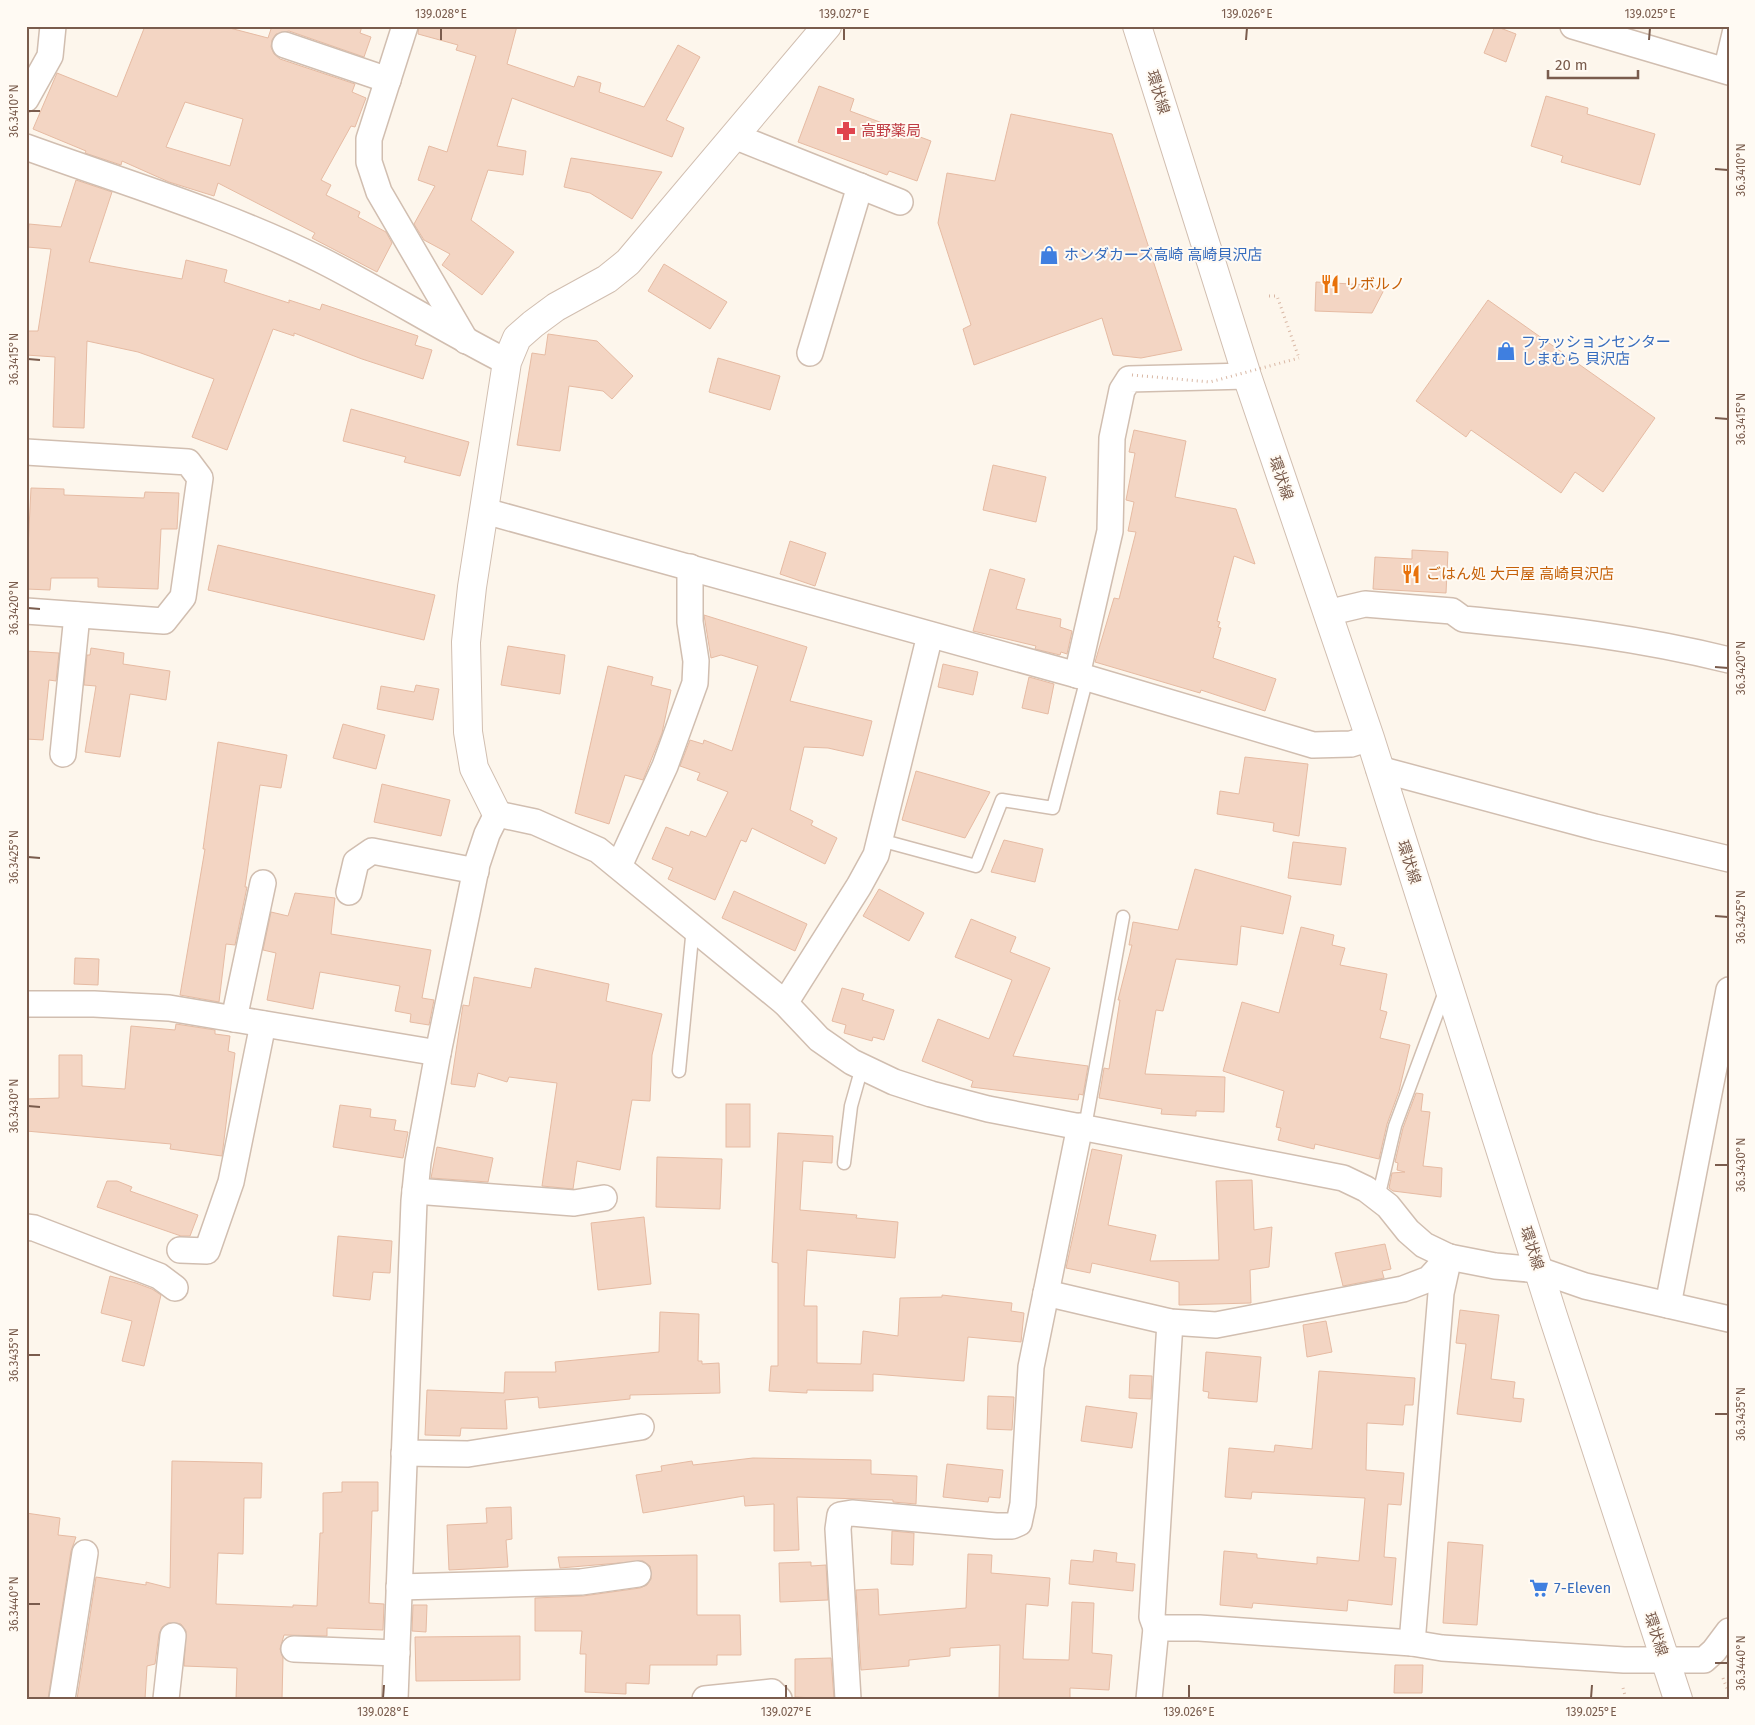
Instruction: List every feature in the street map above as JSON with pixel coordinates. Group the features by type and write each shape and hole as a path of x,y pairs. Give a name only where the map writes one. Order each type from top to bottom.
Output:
{"street":[{"path":"26,99 50,56 53,26"},
{"path":"405,26 370,139 369,162 379,192 466,341"},
{"path":"395,1699 415,1191 438,1053 476,871 487,834 496,814 474,768 468,732 466,642 472,587 508,362 517,338 533,324 556,307 607,279 628,262 827,26"},
{"name":"環状線","path":"1137,26 1247,376 1370,738 1538,1270 1678,1699"},
{"path":"1573,26 1724,71"},
{"path":"284,45 388,80"},
{"path":"734,136 900,202"},
{"path":"26,147 246,227 321,260 466,341 508,362"},
{"path":"810,353 860,186"},
{"path":"1082,677 1110,531 1112,438 1122,390 1129,379 1247,376"},
{"path":"26,452 188,462 200,478 183,597 164,620 26,611"},
{"path":"485,511 1082,677 1313,745 1351,744 1370,738"},
{"path":"619,866 665,766 695,683 696,661 690,622 690,567"},
{"path":"1328,613 1365,604 1452,611 1463,619 1579,630 1673,646 1729,660"},
{"path":"63,754 77,614"},
{"path":"785,1003 859,886 876,855 930,635"},
{"path":"1379,768 1585,824 1729,859"},
{"path":"496,814 535,822 598,850 785,1003 819,1039 862,1067 894,1082 930,1094 988,1109 1317,1171 1343,1178 1366,1189 1378,1198 1424,1245 1449,1257 1495,1266 1538,1270 1585,1286 1729,1319"},
{"path":"349,892 356,862 372,851 476,871"},
{"path":"234,1019 263,883"},
{"path":"1668,1305 1729,990"},
{"path":"26,1004 94,1004 169,1008 438,1053"},
{"path":"180,1250 207,1251 231,1182 263,1024"},
{"path":"848,1699 838,1529 840,1515 852,1513 996,1526 1012,1526 1020,1522 1023,1504 1031,1367 1083,1126"},
{"path":"415,1191 574,1203 604,1198"},
{"path":"26,1227 34,1228 159,1276 175,1288"},
{"path":"1046,1293 1170,1322 1216,1325 1403,1289 1429,1279 1449,1257"},
{"path":"1412,1643 1441,1293 1449,1257"},
{"path":"1150,1699 1156,1628 1152,1617 1153,1588 1170,1322"},
{"path":"404,1453 468,1454 641,1427"},
{"path":"62,1699 84,1553"},
{"path":"399,1588 581,1582 638,1574"},
{"path":"1156,1628 1199,1628 1412,1643 1442,1648 1624,1660 1704,1660 1714,1651 1729,1631"},
{"path":"166,1699 174,1636"},
{"path":"294,1650 397,1653"},
{"path":"705,1699 772,1692 779,1699"}],"lane":[{"path":"1724,71 1729,30"},
{"path":"880,840 976,866 1002,800 1053,808 1082,677"},
{"path":"1083,1126 1123,917"},
{"path":"679,1071 693,927"},
{"path":"1378,1198 1394,1126 1448,984"},
{"path":"844,1164 851,1106 862,1067"}],"path":[{"path":"1132,375 1210,382 1299,358 1277,296 1269,296"}],"building":[{"path":"145,26 222,26 268,38 272,26 362,26 360,33 371,37 364,57 289,31 276,34 272,40 271,47 274,54 280,59 355,84 352,92 366,98 355,127 351,126 321,180 331,185 326,195 360,212 358,217 386,232 392,243 377,272 312,238 315,233 218,183 214,196 169,182 122,161 121,165 85,153 86,151 33,129 57,73 117,97","holes":["185,102 243,119 230,166 166,147"]},
{"path":"419,26 517,26 507,64 574,87 578,76 601,83 599,92 644,107 678,45 700,57 666,120 684,128 672,157 512,98 497,146 526,151 523,175 488,170 471,220 514,252 482,295 442,265 450,254 424,240 414,224 435,186 418,180 429,146 447,152 476,56 456,50 458,45 418,34"},
{"path":"1495,26 1516,34 1506,62 1484,53"},
{"name":"高野薬局","path":"819,86 854,99 850,111 931,141 917,181 889,171 887,175 798,142"},
{"path":"1546,96 1588,108 1587,114 1655,134 1640,185 1561,162 1563,156 1531,146"},
{"name":"ホンダカーズ高崎 高崎貝沢店","path":"1011,114 1112,134 1182,350 1141,358 1113,355 1102,318 974,365 963,329 971,325 938,223 947,173 995,181"},
{"path":"571,158 662,172 632,219 590,193 564,187"},
{"path":"76,180 112,192 89,262 182,279 186,260 227,270 224,282 289,303 289,300 320,310 322,304 418,336 415,345 432,350 423,379 362,359 294,333 294,336 273,329 227,450 192,437 214,379 138,352 87,341 84,428 53,427 55,357 26,355 26,331 38,331 51,249 27,247 29,224 61,227"},
{"path":"664,264 727,302 710,329 648,291"},
{"name":"リボルノ","path":"1316,282 1386,286 1372,313 1315,311"},
{"name":"ファッションセンター しまむら 貝沢店","path":"1488,300 1655,418 1603,492 1575,472 1561,493 1471,430 1466,437 1416,401"},
{"path":"548,334 597,341 633,376 612,399 603,391 569,386 560,451 517,445 532,353 545,355"},
{"path":"718,358 780,376 770,410 709,392"},
{"path":"351,409 469,442 460,476 404,462 406,457 343,441"},
{"path":"1134,430 1186,441 1175,497 1236,509 1255,564 1234,556 1217,621 1220,622 1218,627 1221,628 1213,658 1276,679 1265,711 1201,690 1200,693 1095,662 1114,598 1119,599 1136,532 1128,531 1134,502 1126,500 1135,453 1129,452"},
{"path":"993,465 1046,477 1036,522 983,510"},
{"path":"31,488 64,489 64,495 144,498 145,492 179,493 177,529 161,529 158,589 98,587 98,578 51,578 50,590 26,589"},
{"path":"790,541 826,553 815,586 780,574"},
{"path":"218,545 435,595 424,640 208,590"},
{"name":"ごはん処 大戸屋 高崎貝沢店","path":"1412,550 1448,552 1446,593 1373,589 1375,557 1412,559"},
{"path":"990,569 1025,579 1016,609 1061,619 1060,627 1072,631 1067,654 1061,652 1060,655 1035,649 1036,646 973,631"},
{"path":"704,615 807,647 790,701 872,721 863,756 828,748 804,747 790,810 813,821 811,825 837,838 825,864 752,828 746,842 741,840 715,900 668,879 673,868 652,859 666,827 689,836 691,831 706,837 728,792 697,780 700,773 680,766 690,740 703,744 704,740 732,751 758,666 721,655 711,658"},
{"path":"508,646 565,655 560,694 501,685"},
{"path":"91,648 124,653 123,664 170,671 166,700 130,694 120,757 85,752 96,686 84,685 87,655 90,655"},
{"path":"26,651 59,653 56,681 49,680 43,740 26,739"},
{"path":"943,664 978,672 973,695 938,687"},
{"path":"608,666 653,677 651,685 671,690 662,733 643,780 625,775 609,824 575,813"},
{"path":"1029,677 1054,684 1048,714 1022,708"},
{"path":"416,685 439,689 433,720 377,709 381,686 414,692"},
{"path":"343,724 385,735 376,769 333,758"},
{"path":"218,742 287,755 281,788 260,785 245,887 247,887 235,945 226,944 219,1002 180,995 205,849 203,849"},
{"path":"1245,757 1308,764 1299,836 1273,831 1274,823 1217,814 1220,791 1239,794"},
{"path":"916,771 990,792 965,838 902,820"},
{"path":"382,784 450,800 441,836 374,822"},
{"path":"1004,840 1043,849 1035,882 991,872"},
{"path":"1293,842 1346,848 1341,885 1288,878"},
{"path":"1195,869 1291,896 1283,934 1241,926 1237,965 1176,959 1163,1011 1156,1010 1145,1074 1225,1077 1224,1112 1196,1111 1196,1116 1161,1114 1162,1109 1099,1098 1104,1068 1109,1069 1120,1000 1118,1000 1132,945 1129,945 1133,922 1178,930"},
{"path":"879,889 924,913 909,941 863,916"},
{"path":"734,891 807,924 795,951 722,918"},
{"path":"295,893 335,898 331,934 431,950 422,998 434,1000 429,1025 410,1022 411,1014 395,1011 400,986 320,972 313,1009 267,1000 276,953 263,950 271,912 288,916"},
{"path":"971,919 1016,937 1010,952 1050,968 1013,1056 1088,1066 1083,1095 1079,1094 1078,1100 971,1087 973,1081 922,1061 938,1019 989,1039 1012,980 955,957"},
{"path":"1301,927 1334,935 1332,945 1345,948 1340,965 1387,974 1380,1010 1387,1012 1380,1038 1410,1045 1379,1159 1315,1144 1314,1149 1278,1140 1281,1128 1276,1127 1284,1091 1223,1071 1242,1002 1279,1013"},
{"path":"75,958 99,959 98,985 74,984"},
{"path":"535,968 609,984 606,1001 662,1014 652,1055 650,1101 632,1100 620,1170 577,1161 573,1189 542,1186 557,1083 509,1077 507,1082 478,1073 475,1087 451,1084 463,1005 469,1006 474,977 531,988"},
{"path":"842,988 864,994 862,1000 894,1010 884,1040 873,1037 872,1041 844,1033 846,1025 832,1021"},
{"path":"176,1024 215,1030 215,1034 230,1036 228,1051 235,1053 222,1156 170,1149 171,1144 26,1131 26,1099 59,1098 59,1055 82,1055 82,1086 125,1089 131,1026 175,1030"},
{"path":"1416,1093 1423,1094 1421,1111 1430,1112 1423,1166 1442,1168 1441,1197 1393,1191 1389,1188 1392,1173 1405,1172 1397,1170 1398,1163 1395,1162 1403,1128"},
{"path":"726,1104 750,1104 750,1147 726,1147"},
{"path":"340,1105 371,1109 370,1117 396,1120 394,1130 408,1132 403,1158 333,1147"},
{"path":"778,1133 833,1136 832,1163 803,1161 800,1210 857,1215 856,1218 898,1222 895,1258 807,1250 804,1306 817,1306 817,1363 861,1364 863,1331 898,1336 900,1298 942,1297 942,1295 1012,1303 1011,1311 1024,1313 1021,1342 968,1337 964,1381 873,1374 873,1391 807,1390 807,1393 769,1391 771,1366 778,1366 778,1263 772,1262"},
{"path":"437,1147 493,1158 488,1182 431,1178"},
{"path":"1092,1149 1122,1155 1108,1225 1156,1235 1150,1261 1219,1260 1216,1181 1252,1180 1254,1230 1272,1227 1269,1267 1250,1270 1251,1303 1179,1305 1179,1282 1092,1263 1090,1273 1066,1268"},
{"path":"657,1157 722,1159 720,1209 656,1207"},
{"path":"107,1181 117,1181 132,1187 130,1191 198,1215 190,1236 181,1236 97,1207"},
{"path":"644,1217 651,1284 598,1290 591,1223"},
{"path":"338,1236 392,1241 390,1273 373,1272 370,1300 333,1296"},
{"path":"1385,1244 1391,1269 1382,1271 1384,1278 1343,1286 1335,1253"},
{"path":"110,1276 136,1283 152,1289 161,1295 144,1366 122,1361 132,1321 101,1313"},
{"path":"1460,1310 1499,1315 1491,1379 1515,1382 1513,1398 1524,1399 1521,1422 1457,1414 1466,1344 1456,1343"},
{"path":"660,1312 699,1314 698,1361 702,1361 702,1364 719,1363 720,1393 630,1395 630,1399 539,1408 538,1397 505,1400 507,1429 461,1428 460,1436 425,1435 427,1390 504,1393 505,1372 556,1372 555,1362 659,1352"},
{"path":"1326,1321 1332,1352 1307,1357 1303,1325"},
{"path":"1206,1352 1261,1357 1257,1402 1208,1398 1209,1392 1203,1391"},
{"path":"1319,1371 1415,1378 1413,1405 1405,1405 1403,1425 1367,1423 1366,1470 1404,1473 1401,1505 1388,1504 1384,1557 1396,1558 1392,1605 1348,1600 1347,1611 1253,1603 1252,1608 1220,1605 1224,1551 1257,1554 1257,1558 1317,1564 1317,1557 1359,1561 1365,1498 1252,1492 1251,1499 1225,1497 1229,1448 1274,1452 1275,1445 1312,1449"},
{"path":"1130,1375 1152,1376 1151,1399 1129,1398"},
{"path":"988,1396 1014,1397 1012,1430 987,1429"},
{"path":"1086,1406 1137,1413 1132,1448 1081,1441"},
{"path":"753,1458 871,1460 871,1474 917,1476 916,1504 893,1502 893,1500 797,1497 799,1550 774,1551 774,1504 745,1506 744,1496 643,1513 636,1475 662,1471 661,1466 692,1461 693,1465"},
{"path":"172,1461 262,1463 261,1498 244,1498 243,1554 218,1553 216,1604 317,1606 320,1533 323,1533 323,1493 342,1492 342,1482 378,1482 378,1511 372,1511 369,1603 384,1604 383,1630 327,1628 327,1636 284,1635 280,1649 283,1658 282,1699 236,1699 237,1668 184,1666 186,1631 181,1624 168,1623 162,1627 159,1634 155,1664 147,1666 145,1699 77,1699 96,1577 146,1585 146,1582 170,1588"},
{"path":"947,1464 1003,1470 1000,1498 989,1497 988,1502 943,1497"},
{"path":"511,1507 512,1539 506,1540 508,1567 449,1570 447,1525 487,1523 486,1508"},
{"path":"26,1513 60,1518 58,1535 76,1537 71,1551 48,1699 26,1699"},
{"path":"892,1531 914,1533 913,1565 891,1564"},
{"path":"1448,1542 1483,1545 1477,1625 1443,1623"},
{"path":"1094,1550 1117,1553 1116,1562 1135,1564 1133,1591 1069,1584 1071,1560 1093,1562"},
{"path":"968,1554 992,1555 991,1573 1050,1578 1048,1606 1026,1604 1023,1659 1069,1660 1072,1602 1094,1603 1092,1653 1112,1655 1109,1690 1070,1688 1070,1699 999,1699 1000,1645 950,1648 950,1656 909,1660 909,1666 861,1670 856,1590 878,1589 879,1615 966,1608"},
{"path":"697,1555 697,1615 740,1615 741,1655 717,1655 717,1665 650,1665 649,1684 626,1683 626,1694 585,1692 586,1654 580,1654 582,1631 535,1631 535,1598 583,1596 640,1588 647,1585 651,1579 650,1566 643,1561 560,1568 558,1557"},
{"path":"811,1562 811,1566 826,1565 828,1600 780,1602 779,1563"},
{"path":"413,1605 427,1605 426,1632 412,1631"},
{"path":"520,1636 520,1680 416,1681 415,1637"},
{"path":"831,1658 834,1699 795,1697 795,1659"},
{"path":"1395,1665 1423,1665 1422,1693 1394,1693"}],"place":[{"name":"高野薬局","path":"846,131"},
{"name":"ホンダカーズ高崎 高崎貝沢店","path":"1049,255"},
{"name":"リボルノ","path":"1330,284"},
{"name":"ファッションセンター しまむら 貝沢店","path":"1506,351"},
{"name":"ごはん処 大戸屋 高崎貝沢店","path":"1411,574"},
{"name":"7-Eleven","path":"1539,1588"}]}
